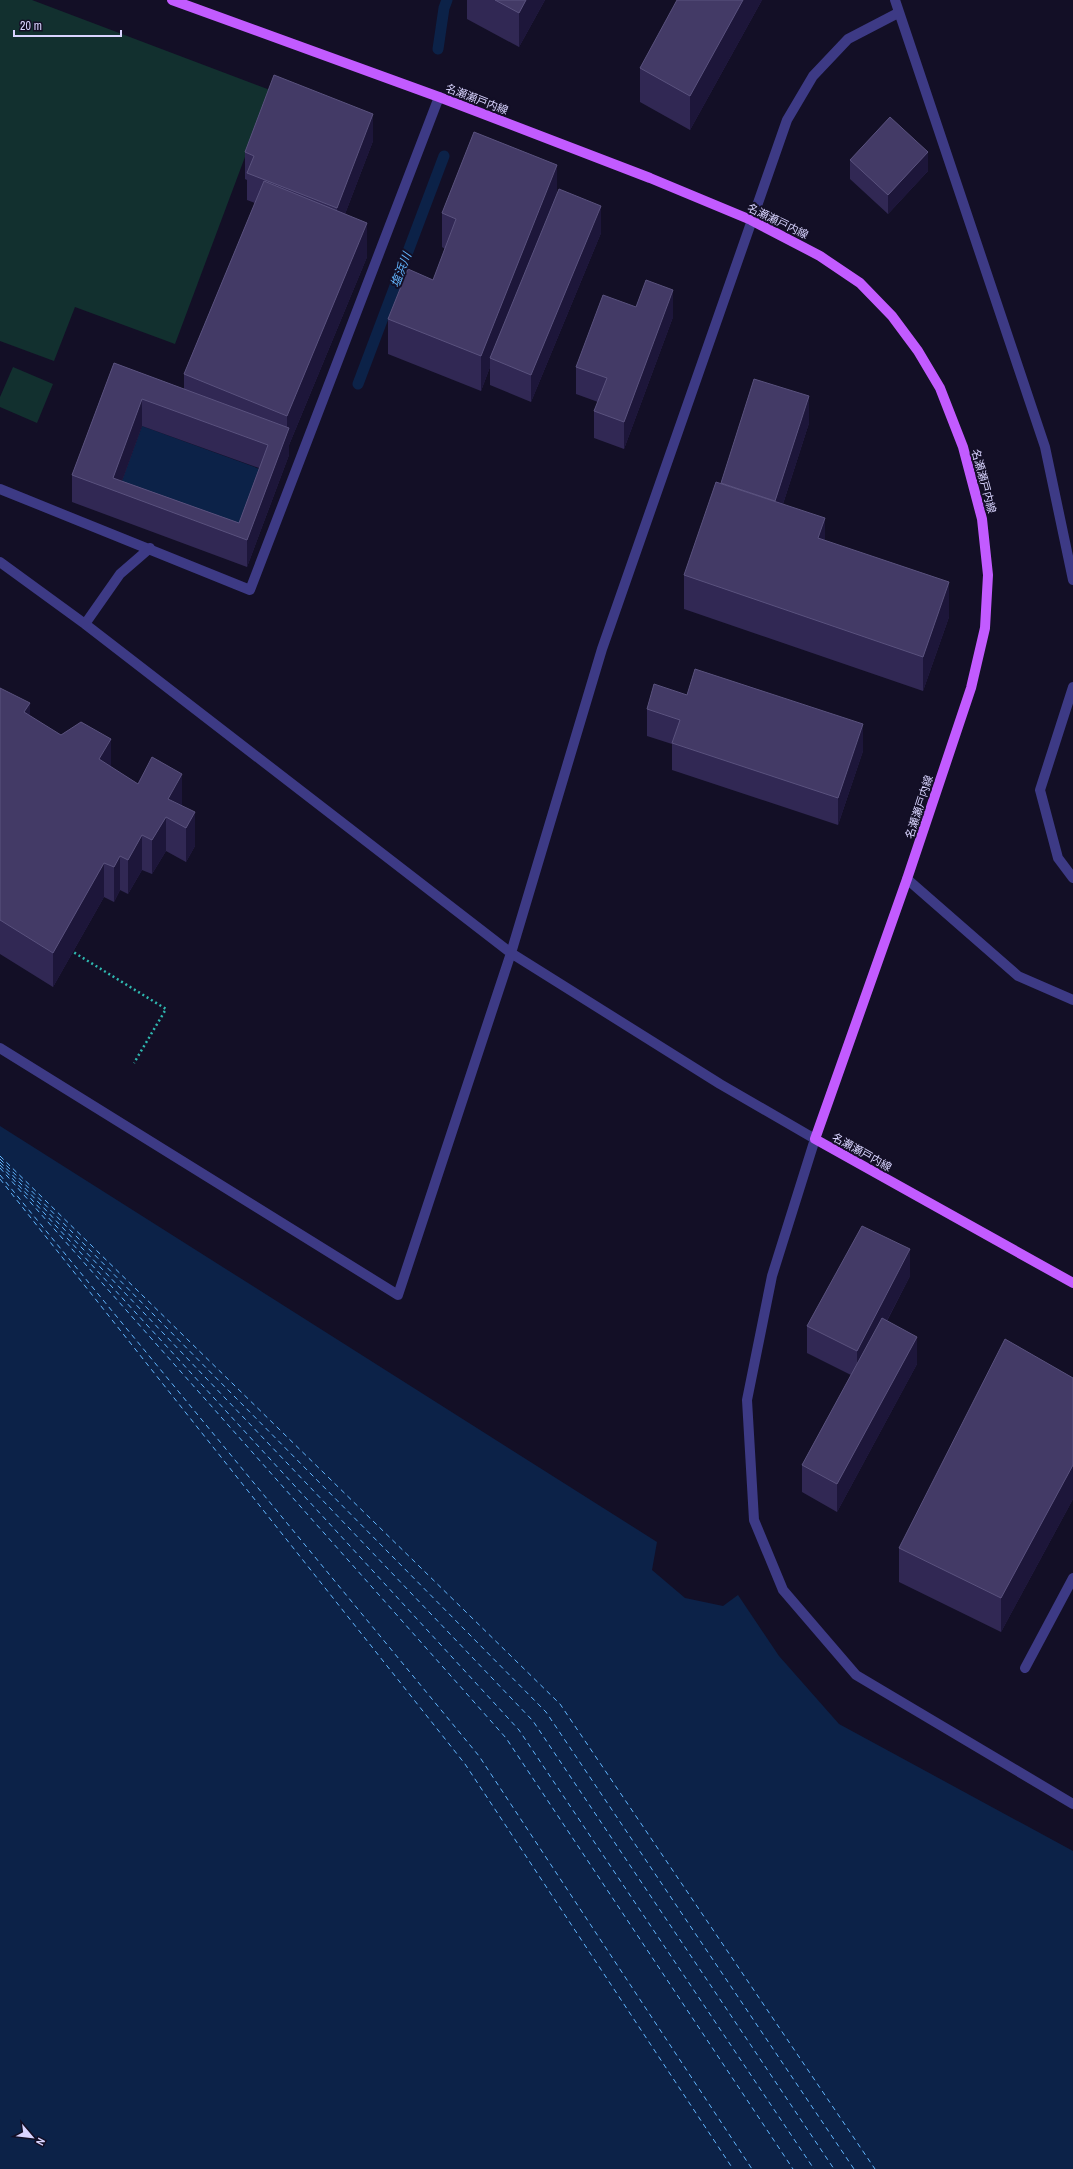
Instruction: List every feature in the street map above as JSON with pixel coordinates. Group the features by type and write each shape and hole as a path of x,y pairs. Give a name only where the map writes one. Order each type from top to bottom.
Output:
{"main road":[{"name":"名瀬瀬戸内線","path":"172,0 439,97 650,178 751,220 820,256 860,283 892,316 918,351 940,388 963,447 982,519 988,575 985,628 970,688 907,880 814,1139 1073,1283"}],"street":[{"path":"895,0 898,13 1045,447 1073,580"},
{"path":"0,1048 398,1295 511,953 602,649 787,120 813,76 848,39 898,13"},
{"path":"0,489 150,548 250,590 439,97"},
{"path":"85,624 120,574 150,548"},
{"path":"0,562 85,624 511,953 720,1084 814,1139 772,1276 747,1400 754,1520 783,1590 856,1675 1073,1804"},
{"path":"1073,687 1040,790 1058,858 1073,878"},
{"path":"907,880 1018,976 1073,1000"},
{"path":"1025,1668 1073,1578"}],"path":[{"path":"66,947 166,1009 134,1063"}],"green space":[{"path":"0,0 32,0 270,90 175,344 75,307 54,361 0,341"},
{"path":"13,367 53,384 37,423 0,407 0,397"}],"water":[{"path":"142,426 268,472 239,550 113,505"},
{"path":"0,1126 657,1542 652,1570 685,1598 723,1606 738,1595 779,1656 839,1724 1073,1851 1073,2169 0,2169"}],"building":[{"path":"495,0 526,0 519,13"},
{"path":"677,0 743,0 690,96 640,68"},
{"path":"274,75 373,114 337,208 247,173 254,156 245,152"},
{"path":"890,117 928,152 888,195 850,160"},
{"path":"474,132 557,165 481,356 388,319 408,269 433,280 456,219 442,213"},
{"path":"264,181 367,223 287,416 184,374"},
{"path":"559,189 601,206 531,375 490,358"},
{"path":"646,280 673,290 624,422 594,411 607,378 576,367 603,295 636,307"},
{"path":"114,363 289,428 247,540 72,475","holes":["142,399 268,445 239,523 113,478"]},
{"path":"754,379 809,396 775,501 721,483"},
{"path":"716,482 825,518 818,538 949,582 923,657 684,575"},
{"path":"695,669 863,724 838,798 672,743 680,720 647,709 654,684 687,695"},
{"path":"0,688 30,703 24,712 61,735 81,722 111,739 99,759 138,784 152,757 182,774 168,799 195,812 186,828 166,817 152,840 142,835 128,860 120,856 114,867 104,863 53,953 0,920"},
{"path":"862,1226 910,1249 857,1351 807,1326"},
{"path":"882,1318 917,1337 837,1484 802,1465"},
{"path":"1005,1339 1073,1378 1073,1465 1001,1598 899,1548"}],"waterway":[{"name":"塩浜川","path":"438,49 444,8 447,0"},
{"name":"塩浜川","path":"358,384 444,156"}],"ferry route":[{"path":"0,1156 560,1704 875,2169"},
{"path":"0,1159 546,1712 854,2169"},
{"path":"0,1162 533,1721 834,2169"},
{"path":"0,1165 519,1730 814,2169"},
{"path":"0,1168 506,1738 793,2169"},
{"path":"0,1175 479,1756 752,2169"},
{"path":"0,1179 465,1764 733,2169"}]}
